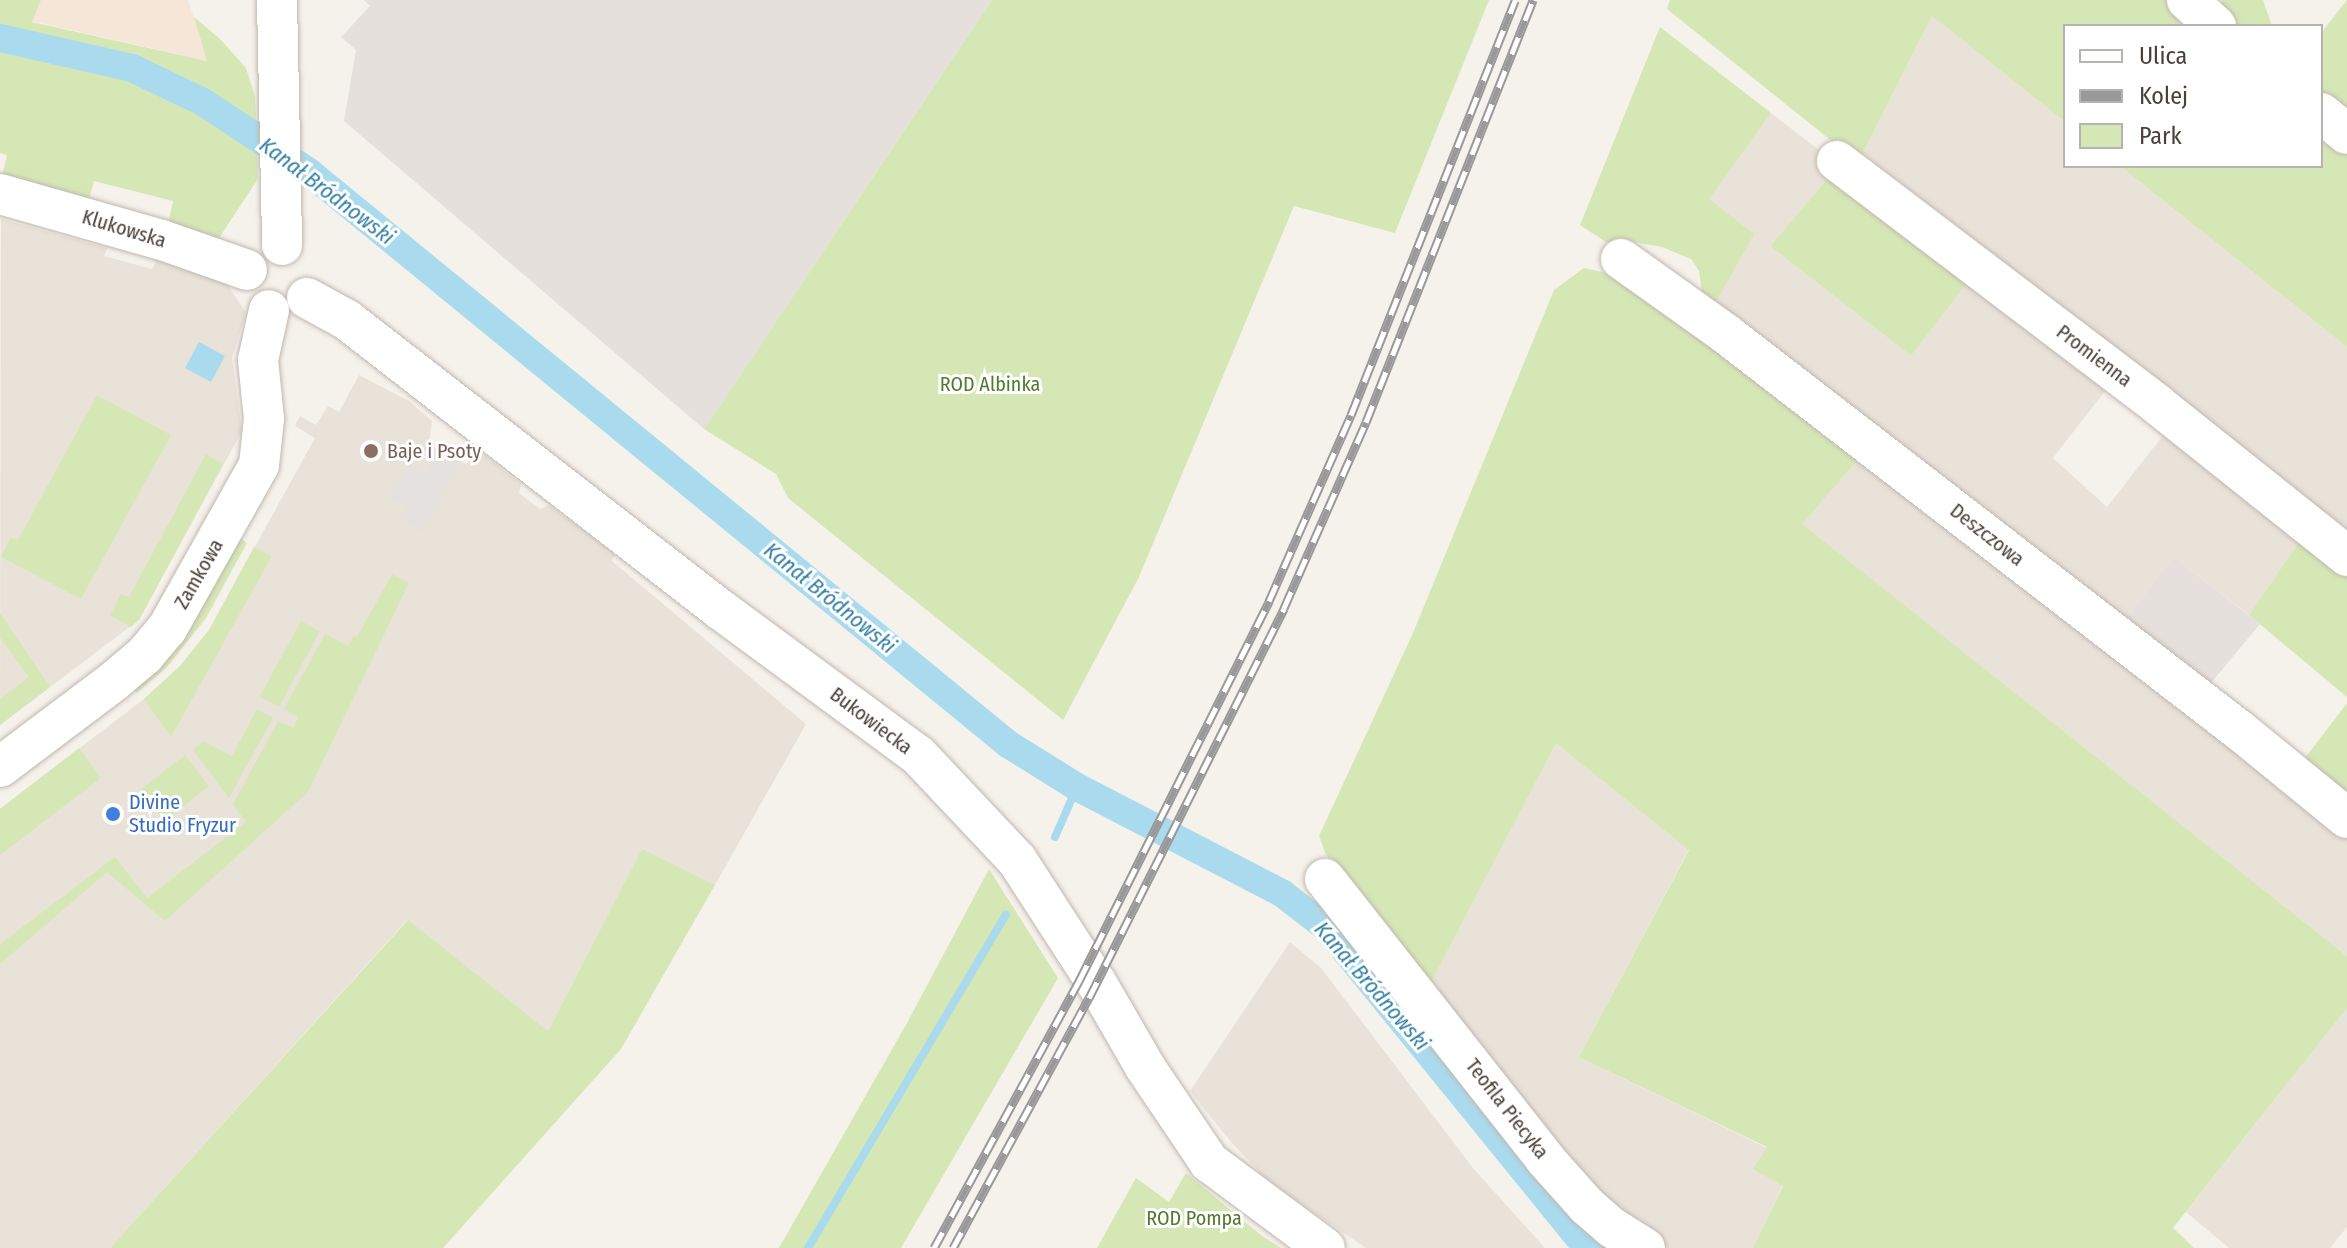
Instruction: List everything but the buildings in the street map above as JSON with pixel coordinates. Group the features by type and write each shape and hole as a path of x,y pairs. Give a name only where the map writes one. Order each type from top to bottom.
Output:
{"street":[{"path":"277,0 282,245"},
{"path":"2187,0 2214,24"},
{"path":"2323,115 2347,134"},
{"name":"Promienna","path":"1837,161 2158,405 2347,556"},
{"name":"Klukowska","path":"0,194 162,240 247,270"},
{"path":"282,245 294,247 310,264 313,287 307,298 290,310 269,310 250,294 247,270 260,251 282,245"},
{"name":"Deszczowa","path":"1621,259 1726,334 2227,721 2347,818"},
{"name":"Bukowiecka","path":"307,298 347,320 721,610 918,755 1017,860 1091,974 1145,1067 1209,1162 1325,1248"},
{"name":"Zamkowa","path":"0,767 114,681 144,656 167,629 259,465 264,419 258,360 269,310"},
{"name":"Teofila Piecyka","path":"1325,879 1545,1159 1599,1216 1645,1248"}],"shaded area":[{"path":"41,0 188,0 208,61 32,21"},
{"path":"364,0 992,0 704,429 344,121 356,50 341,37 370,6"},
{"path":"1932,16 2063,120 2063,168 2123,168 2347,347 2347,540 2040,290 1862,153"},
{"path":"1771,113 1823,153 1816,164 1829,177 1770,246 1911,356 1971,278 2108,387 2053,458 2107,507 2165,433 2303,536 2249,615 2173,556 2121,626 1711,311 1708,199"},
{"path":"1,219 107,248 104,256 152,269 159,255 227,284 246,313 232,358 242,431 139,620 0,725"},
{"path":"359,375 409,401 432,421 429,445 467,464 470,458 484,455 521,484 519,493 540,509 549,505 615,554 612,561 806,724 715,885 642,850 548,1031 407,920 110,1248 0,1248 0,809 144,699 180,666 209,630 315,438 295,426 300,416 316,425 328,406 339,412"},
{"path":"420,440 461,460 423,532 402,520 407,508 389,497 407,464 426,475 432,465 413,453"},
{"path":"1862,455 2347,829 2347,956 1801,524"},
{"path":"2173,556 2260,624 2206,689 2121,626"},
{"path":"1556,742 1689,849 1579,1057 1767,1148 1783,1185 1753,1248 1655,1248 1605,1220 1427,990"},
{"path":"1290,942 1321,968 1473,1168 1545,1248 1366,1248 1269,1182 1231,1142 1190,1091"},
{"path":"2347,1008 2347,1227 2330,1248 2229,1248 2186,1212"}],"green space":[{"path":"0,0 41,0 32,22 207,61 194,17 220,39 246,68 255,96 258,179 217,241 168,225 173,201 94,181 88,203 1,182 7,155 0,153"},
{"name":"ROD Albinka","path":"992,0 1489,0 1395,233 1294,206 1139,577 1063,720 788,498 776,474 704,429"},
{"path":"1670,0 2167,0 2197,24 2063,24 2063,120 1932,16 1858,162 1667,9"},
{"path":"2223,0 2263,0 2271,24 2235,24 2219,9"},
{"path":"2347,0 2347,121 2323,103 2323,30"},
{"path":"1660,27 1771,113 1709,199 1754,234 1711,311 1704,306 1699,271 1691,259 1662,247 1634,242 1618,250 1580,225"},
{"path":"2323,128 2347,147 2347,347 2123,168 2323,168"},
{"path":"1829,177 1971,278 1911,356 1770,246"},
{"path":"1584,268 1619,276 1862,455 1802,524 2347,956 2347,1008 2173,1228 2194,1248 1753,1248 1783,1186 1753,1169 1767,1147 1579,1057 1689,850 1556,743 1427,990 1326,855 1319,836 1413,633 1554,290"},
{"path":"97,395 171,435 81,599 1,557 11,537 18,540"},
{"path":"206,454 223,464 139,620 131,627 110,615 121,594 129,597"},
{"path":"2303,536 2347,573 2347,697 2249,615"},
{"path":"239,538 247,543 206,618 167,667 137,693 131,686"},
{"path":"254,547 272,556 171,737 144,699 180,666 209,630"},
{"path":"392,574 409,583 308,792 165,921 107,872 0,964 0,944 115,857 147,898 246,822 233,804 278,721 293,728 298,717 284,709 325,634 348,646 354,635 357,637"},
{"path":"0,613 50,687 0,725 0,699 29,677 0,638"},
{"path":"301,621 320,631 279,707 260,696"},
{"path":"2347,703 2347,806 2299,766"},
{"path":"257,709 273,718 229,798 193,750 203,741 232,756"},
{"path":"79,748 101,778 0,855 0,809"},
{"path":"185,755 209,786 164,821 140,790"},
{"path":"642,849 715,885 621,1049 443,1248 110,1248 408,920 548,1031"},
{"path":"989,869 1058,978 901,1248 779,1248 907,1023"},
{"name":"ROD Pompa","path":"1186,1173 1281,1248 1097,1248 1136,1178 1169,1202"}],"water":[{"path":"199,342 225,356 211,382 185,368"}],"waterway":[{"name":"Kanał Bródnowski","path":"0,38 132,68 203,102 309,172 1008,744 1077,787 1283,894 1327,928 1582,1242 1592,1248"},
{"path":"1055,837 1077,787"},
{"path":"808,1248 1006,914"}],"railway":[{"path":"934,1248 1079,981 1269,601 1351,415 1515,0"},
{"path":"953,1248 1089,998 1284,608 1366,422 1533,0"}],"place":[{"name":"Baje i Psoty","path":"371,451"},
{"name":"Divine Studio Fryzur","path":"113,814"}]}
